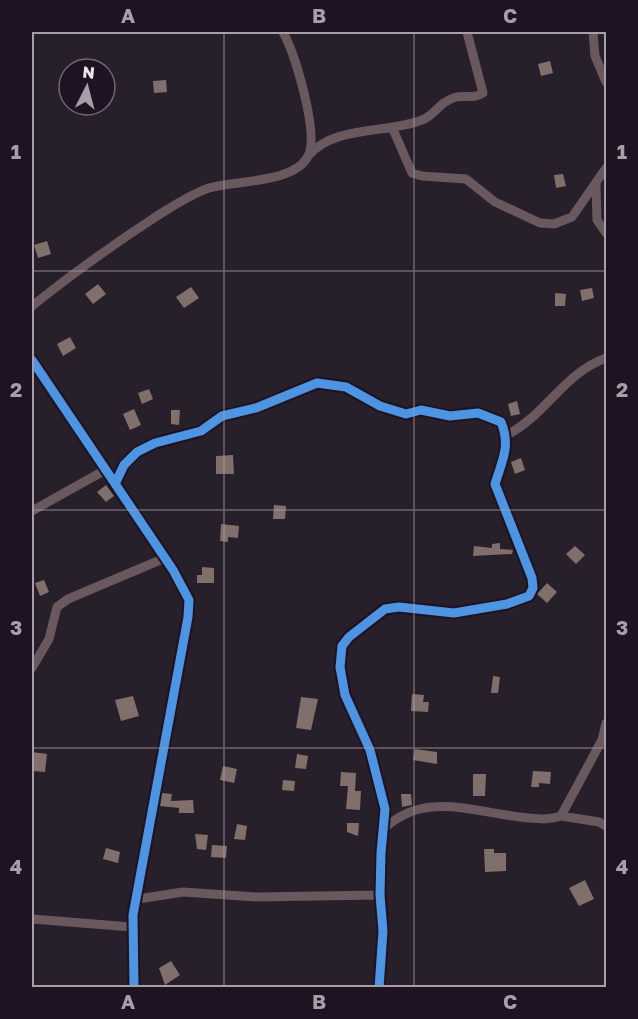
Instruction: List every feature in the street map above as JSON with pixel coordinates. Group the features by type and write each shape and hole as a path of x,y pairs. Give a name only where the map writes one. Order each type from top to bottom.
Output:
{"street":[{"path":"283,32 292,48 303,90 310,131 309,155"},
{"path":"32,306 127,236 208,188 274,177 296,170 317,145 340,137 423,120 441,103 483,93 467,32"},
{"path":"593,32 596,56 606,82"},
{"path":"392,127 412,173 422,177 466,178 495,202 540,223 554,224 572,217 606,168"},
{"path":"596,184 597,220 606,233"},
{"path":"507,435 540,413 569,379 606,358"},
{"path":"32,360 41,377 116,482 184,586 189,600 138,900 131,927 134,987"},
{"path":"32,381 41,377"},
{"path":"116,482 131,458 155,443 201,431 222,416 256,408 317,383 346,387 380,406 406,414 421,410 450,416 478,413 501,422 507,435 506,457 495,484 532,578 533,588 530,596 507,604 454,613 399,607 385,609 349,637 342,646 340,667 345,695 355,723 370,750 385,809 380,895 383,930 379,987"},
{"path":"32,511 107,469"},
{"path":"32,668 49,639 57,607 68,599 165,558"},
{"path":"384,829 396,818 430,806 463,807 500,816 553,820 561,816 602,740 606,723"},
{"path":"561,816 599,822 606,826"},
{"path":"138,900 183,892 257,897 380,895"},
{"path":"32,919 131,927"}],"building":[{"path":"550,61 553,73 541,76 538,64"},
{"path":"166,80 167,92 154,93 153,81"},
{"path":"563,174 566,186 556,188 554,175"},
{"path":"47,241 51,254 38,258 34,245"},
{"path":"98,284 106,294 93,304 85,294"},
{"path":"191,287 199,298 184,308 176,297"},
{"path":"592,288 594,298 582,301 580,290"},
{"path":"555,293 566,294 565,306 555,306"},
{"path":"70,337 76,348 63,356 57,344"},
{"path":"149,389 153,399 142,404 138,393"},
{"path":"517,401 520,414 511,416 508,404"},
{"path":"134,409 141,425 130,430 123,414"},
{"path":"171,410 180,410 179,425 171,424"},
{"path":"233,455 234,474 216,474 216,456"},
{"path":"521,458 525,470 515,474 511,462"},
{"path":"106,485 114,496 106,502 97,492"},
{"path":"274,505 286,506 285,519 273,519"},
{"path":"221,524 239,526 238,538 228,537 228,542 220,541"},
{"path":"500,543 500,549 513,550 512,554 473,556 474,546 492,548 492,544"},
{"path":"575,546 585,555 576,564 566,554"},
{"path":"202,567 214,568 214,583 197,583 197,575 202,575"},
{"path":"44,580 49,592 40,596 35,583"},
{"path":"547,583 557,592 547,603 537,594"},
{"path":"493,676 500,677 498,693 491,693"},
{"path":"412,694 424,695 423,702 429,702 428,712 411,711"},
{"path":"133,696 139,716 121,721 115,700"},
{"path":"301,697 318,699 311,730 296,728"},
{"path":"415,749 437,752 437,764 413,760"},
{"path":"32,752 47,754 45,772 32,771"},
{"path":"297,754 308,756 306,769 295,768"},
{"path":"223,766 237,769 234,783 220,780"},
{"path":"533,771 551,772 550,784 539,783 539,787 531,787"},
{"path":"341,772 356,773 355,791 361,791 360,810 346,809 348,786 340,786"},
{"path":"473,774 486,774 485,796 473,796"},
{"path":"283,780 295,781 294,791 282,790"},
{"path":"162,793 172,794 171,801 193,800 194,813 179,813 179,808 160,806"},
{"path":"401,794 411,794 412,805 402,807"},
{"path":"347,823 359,823 358,836 347,832"},
{"path":"237,824 247,826 245,840 234,839"},
{"path":"195,834 208,835 206,850 197,849"},
{"path":"212,845 227,846 226,858 211,857"},
{"path":"106,848 120,852 118,863 103,859"},
{"path":"484,849 494,849 494,853 506,853 506,871 485,872"},
{"path":"585,880 594,899 579,906 569,888"},
{"path":"171,961 180,975 165,985 159,968"}],"cycle path":[{"path":"32,360 173,570 189,600 188,617 133,915 134,988"},
{"path":"116,482 124,465 137,452 155,443 201,431 222,416 256,408 317,383 346,387 380,406 406,414 421,410 450,416 478,413 501,422 505,446 503,461 495,484 532,578 533,588 529,596 507,604 454,613 399,607 385,609 349,637 342,646 340,667 345,695 370,750 385,809 381,853 380,895 383,931 379,988"}]}
